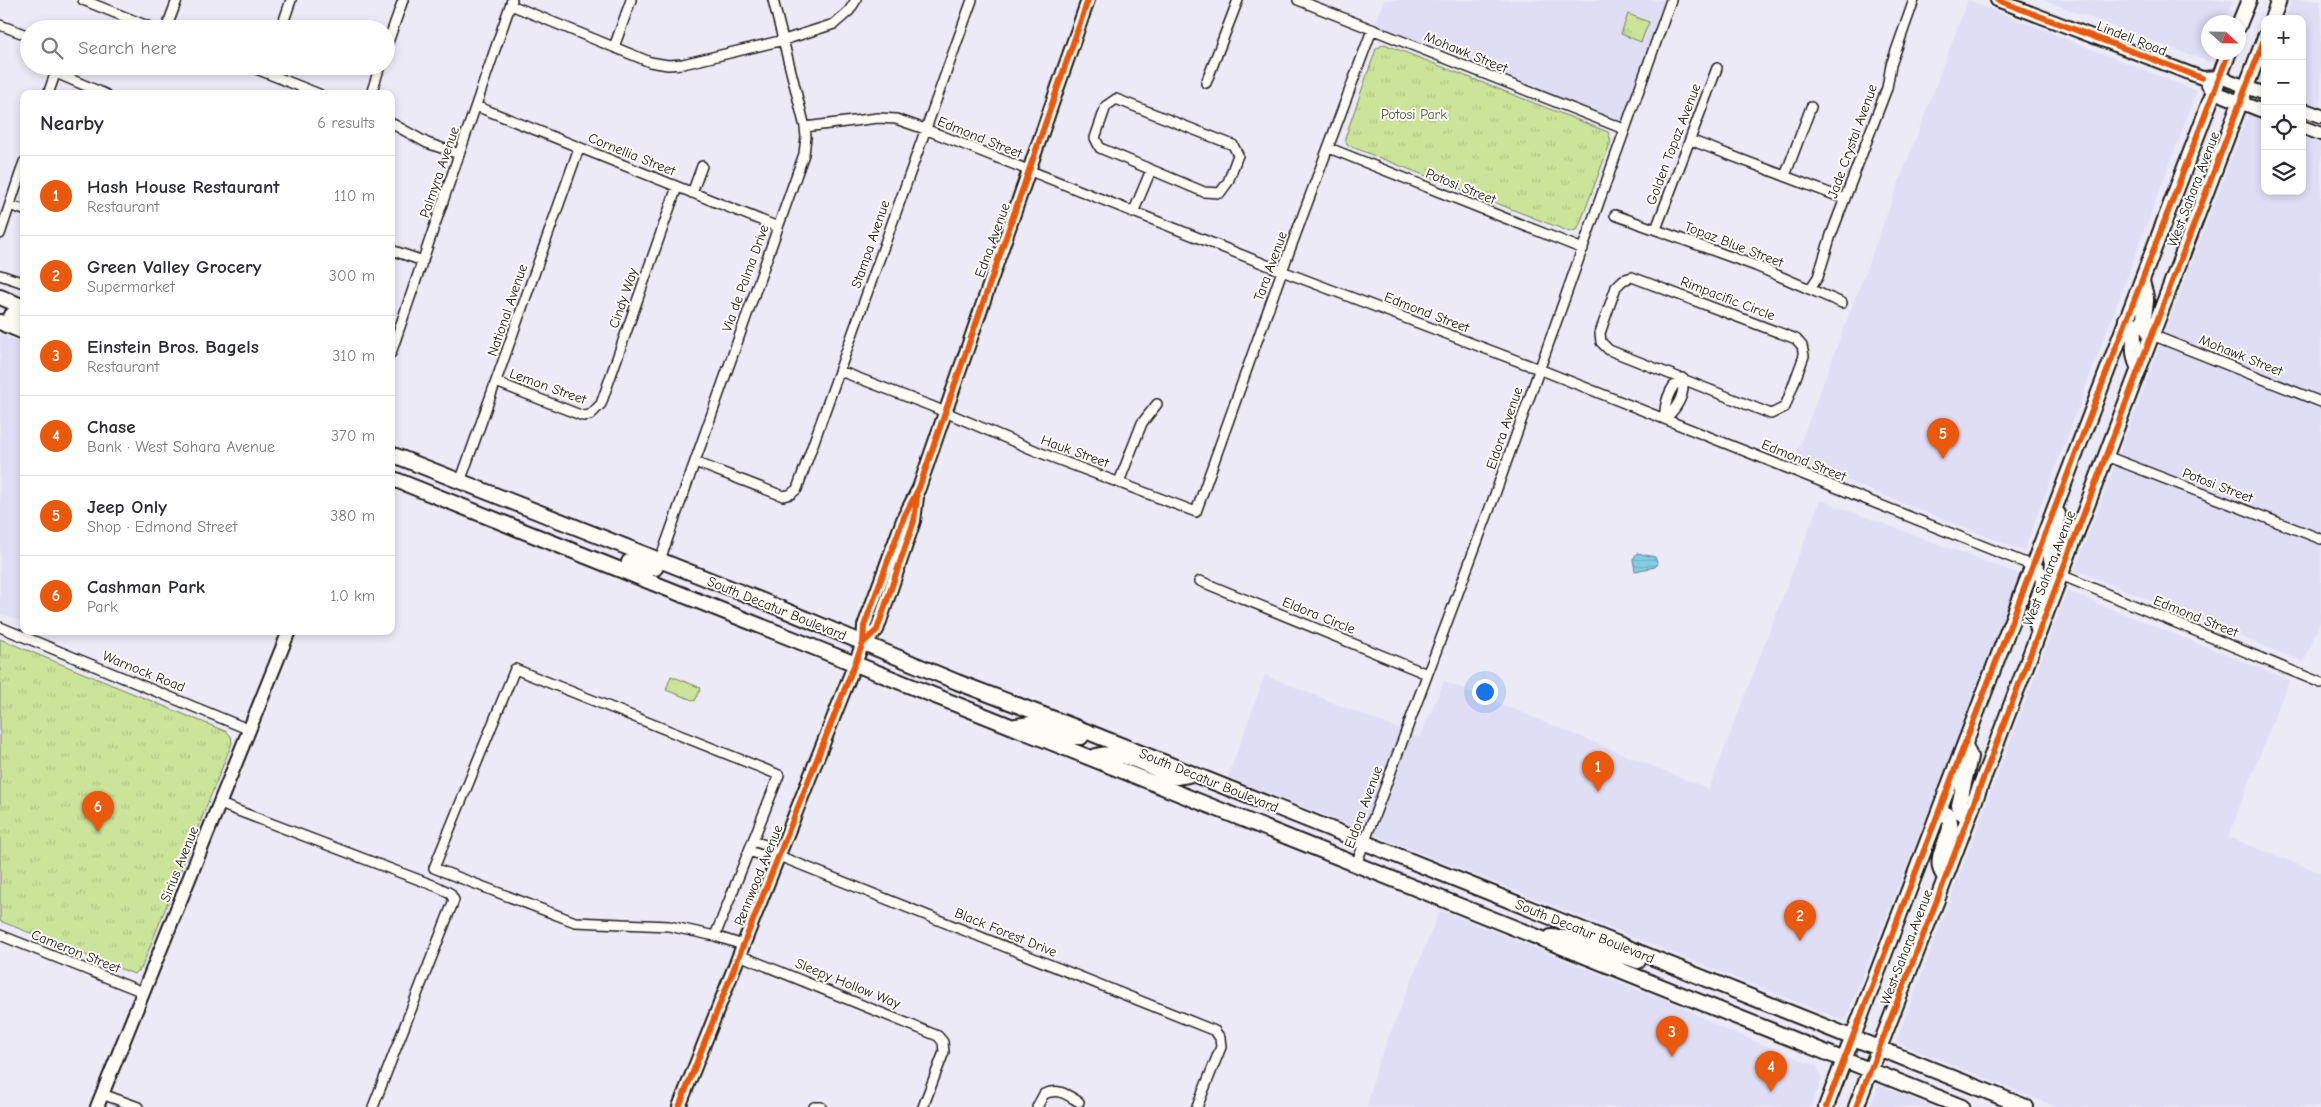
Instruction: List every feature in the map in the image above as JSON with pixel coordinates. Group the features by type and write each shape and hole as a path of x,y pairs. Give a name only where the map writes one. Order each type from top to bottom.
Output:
{"main road":[{"path":"2243,15 2249,0"},
{"path":"2273,15 2279,0"},
{"name":"West Sahara Avenue","path":"1856,1107 1946,878 2037,633 2261,48"},
{"name":"West Sahara Avenue","path":"1826,1107 2226,60"},
{"path":"2142,281 2146,301 2144,321 2146,330 2152,335"},
{"path":"0,298 20,306"},
{"path":"20,317 12,315 3,324 20,330"},
{"path":"2126,319 2133,324 2133,355 2139,369"},
{"name":"South Decatur Boulevard","path":"395,456 660,560 1013,726 1358,862 1479,913 1962,1107"},
{"name":"South Decatur Boulevard","path":"395,480 590,556 859,653 1086,731 2026,1107"},
{"path":"2059,498 2056,535 2050,556 2053,567 2060,575"},
{"path":"590,556 598,549 644,568 655,568 660,560"},
{"path":"2032,566 2041,574 2044,582 2036,606 2037,633"},
{"path":"1013,726 1031,724 1075,737 1081,737 1086,731"},
{"path":"1965,745 1970,757 1959,805 1960,811 1968,818"},
{"path":"1091,758 1101,753 1114,753 1176,777 1194,774"},
{"path":"1940,811 1948,816 1951,824 1942,849 1939,866 1946,878"},
{"path":"1479,913 1485,891"},
{"path":"1537,936 1574,938 1604,949 1609,948 1612,942"},
{"path":"1606,964 1613,956 1617,955 1649,965 1686,971"}],"street":[{"path":"83,0 133,20"},
{"path":"169,20 177,0"},
{"path":"285,20 291,0"},
{"path":"395,23 403,0"},
{"path":"614,47 631,0"},
{"name":"Via de Palma Drive","path":"660,560 804,154 805,127 774,0"},
{"path":"511,3 650,62 668,65 683,64 784,40 834,24 849,11 856,0"},
{"name":"Stampa Avenue","path":"695,462 783,496 791,494 797,489 972,0"},
{"name":"Edna Avenue","path":"859,653 877,630 914,521 919,488 1088,0"},
{"path":"1206,83 1238,0"},
{"name":"Mohawk Street","path":"1298,0 1624,129"},
{"name":"Eldora Avenue","path":"1358,862 1494,497 1671,0"},
{"name":"Jade Crystal Avenue","path":"1810,289 1818,277 1887,88 1891,65 1914,0"},
{"name":"Lindell Road","path":"1997,0 2202,78 2220,77 2261,93"},
{"name":"Palmyra Avenue","path":"395,342 511,3"},
{"path":"0,25 20,33"},
{"name":"Tara Avenue","path":"1196,512 1282,271 1372,30"},
{"name":"Golden Topaz Avenue","path":"1656,229 1717,68"},
{"path":"49,90 55,75"},
{"path":"69,75 97,90"},
{"path":"278,75 310,90"},
{"path":"372,90 377,75"},
{"name":"Lindell Road","path":"2202,78 2214,92 2261,110"},
{"path":"1121,99 1227,142 1233,145 1238,156 1228,182 1220,193 1204,192 1151,170 1107,152 1096,144 1095,138 1106,106 1111,100 1121,99"},
{"name":"Cornellia Street","path":"476,106 778,227"},
{"path":"1785,176 1811,107"},
{"path":"2306,110 2321,116"},
{"name":"Edmond Street","path":"805,127 878,118 896,119 925,129 1133,213 1539,369 2032,566"},
{"path":"395,125 427,143 460,154"},
{"path":"2306,128 2321,134"},
{"path":"1690,140 1845,199"},
{"name":"National Avenue","path":"460,482 579,148"},
{"name":"Potosi Street","path":"1329,148 1583,249"},
{"path":"692,193 702,166"},
{"path":"1133,213 1151,170"},
{"path":"0,234 20,174"},
{"name":"Cindy Way","path":"590,415 601,404 677,187"},
{"path":"10,205 20,209"},
{"name":"Topaz Blue Street","path":"1615,215 1756,266 1842,303"},
{"path":"395,251 423,261"},
{"path":"0,275 20,282"},
{"name":"Rimpacific Circle","path":"1632,276 1796,339 1802,346 1804,356 1785,406 1778,412 1771,414 1682,378 1609,350 1601,342 1600,333 1616,287 1623,280 1632,276"},
{"name":"Mohawk Street","path":"2152,335 2321,402"},
{"name":"Hauk Street","path":"840,371 1041,453 1196,512"},
{"path":"1665,419 1675,410 1684,387 1682,378"},
{"name":"Lemon Street","path":"496,382 583,416 590,415"},
{"path":"1120,482 1142,423 1157,404"},
{"name":"Potosi Street","path":"2106,456 2321,539"},
{"name":"Edmond Street","path":"2060,575 2321,683"},
{"name":"Eldora Circle","path":"1200,581 1427,674"},
{"name":"Warnock Road","path":"0,627 250,730"},
{"name":"Sirius Avenue","path":"96,1107 287,635"},
{"name":"Pennwood Avenue","path":"679,1107 859,653"},
{"name":"Sleepy Hollow Way","path":"753,840 779,775 515,669 434,868 575,922 669,926 715,936 741,950 928,1030 938,1036 943,1042 944,1052 923,1107"},
{"path":"220,804 438,887 450,893 454,900 373,1107"},
{"path":"715,936 753,840 765,845 779,856"},
{"path":"749,850 761,855 779,856"},
{"name":"Black Forest Drive","path":"779,856 1215,1031 1220,1038 1221,1047 1197,1107"},
{"name":"Cameron Street","path":"0,935 143,992"},
{"path":"1037,1107 1044,1094 1053,1090 1062,1092 1079,1102"},
{"path":"102,1094 138,1107"},
{"path":"814,1107 820,1107"}],"shaded area":[{"path":"1384,0 1671,0 1624,129 1372,30"},
{"path":"1968,0 2197,91 2024,551 1794,460"},
{"path":"2043,0 2233,0 2227,15 2201,15 2201,59"},
{"path":"2292,0 2321,0 2321,107 2306,101 2306,15 2286,15"},
{"path":"2248,114 2261,119 2261,195 2306,195 2306,136 2321,142 2321,620 2304,662 2075,570"},
{"path":"0,334 20,342 20,621 0,613"},
{"path":"1820,500 2022,575 1845,1021 1228,777 1265,675 1420,738 1444,681 1709,789"},
{"path":"2067,591 2289,680 2228,837 2321,873 2321,1107 2056,1107 1896,1042"},
{"path":"1440,910 1685,1008 1719,1027 1817,1066 1822,1078 1811,1107 1367,1107 1377,1066"},
{"path":"1879,1085 1934,1107 1869,1107"}],"green space":[{"path":"1628,14 1649,22 1641,42 1621,34"},
{"name":"Potosi Park","path":"1384,44 1608,132 1611,141 1578,229 1570,232 1347,145 1345,138 1376,49"},
{"path":"0,639 227,732 231,736 232,743 141,969 134,974 0,921"},
{"path":"671,676 701,688 695,701 666,690"}],"water":[{"path":"1637,553 1655,557 1658,564 1655,567 1635,571 1633,559"}],"cycle path":[{"path":"679,1107 863,643 864,626 904,517 919,488 1088,0"},
{"path":"1997,0 2202,78"},
{"path":"1856,1107 1937,900 2261,48"},
{"path":"1826,1107 2226,60"},
{"path":"863,643 877,630 914,521 917,497"}],"place":[{"name":"Jeep Only","path":"1943,459"},
{"name":"Hash House Restaurant","path":"1598,792"},
{"name":"Cashman Park","path":"98,832"},
{"name":"Green Valley Grocery","path":"1800,941"},
{"name":"Einstein Bros. Bagels","path":"1672,1057"},
{"name":"Chase","path":"1771,1092"}]}
